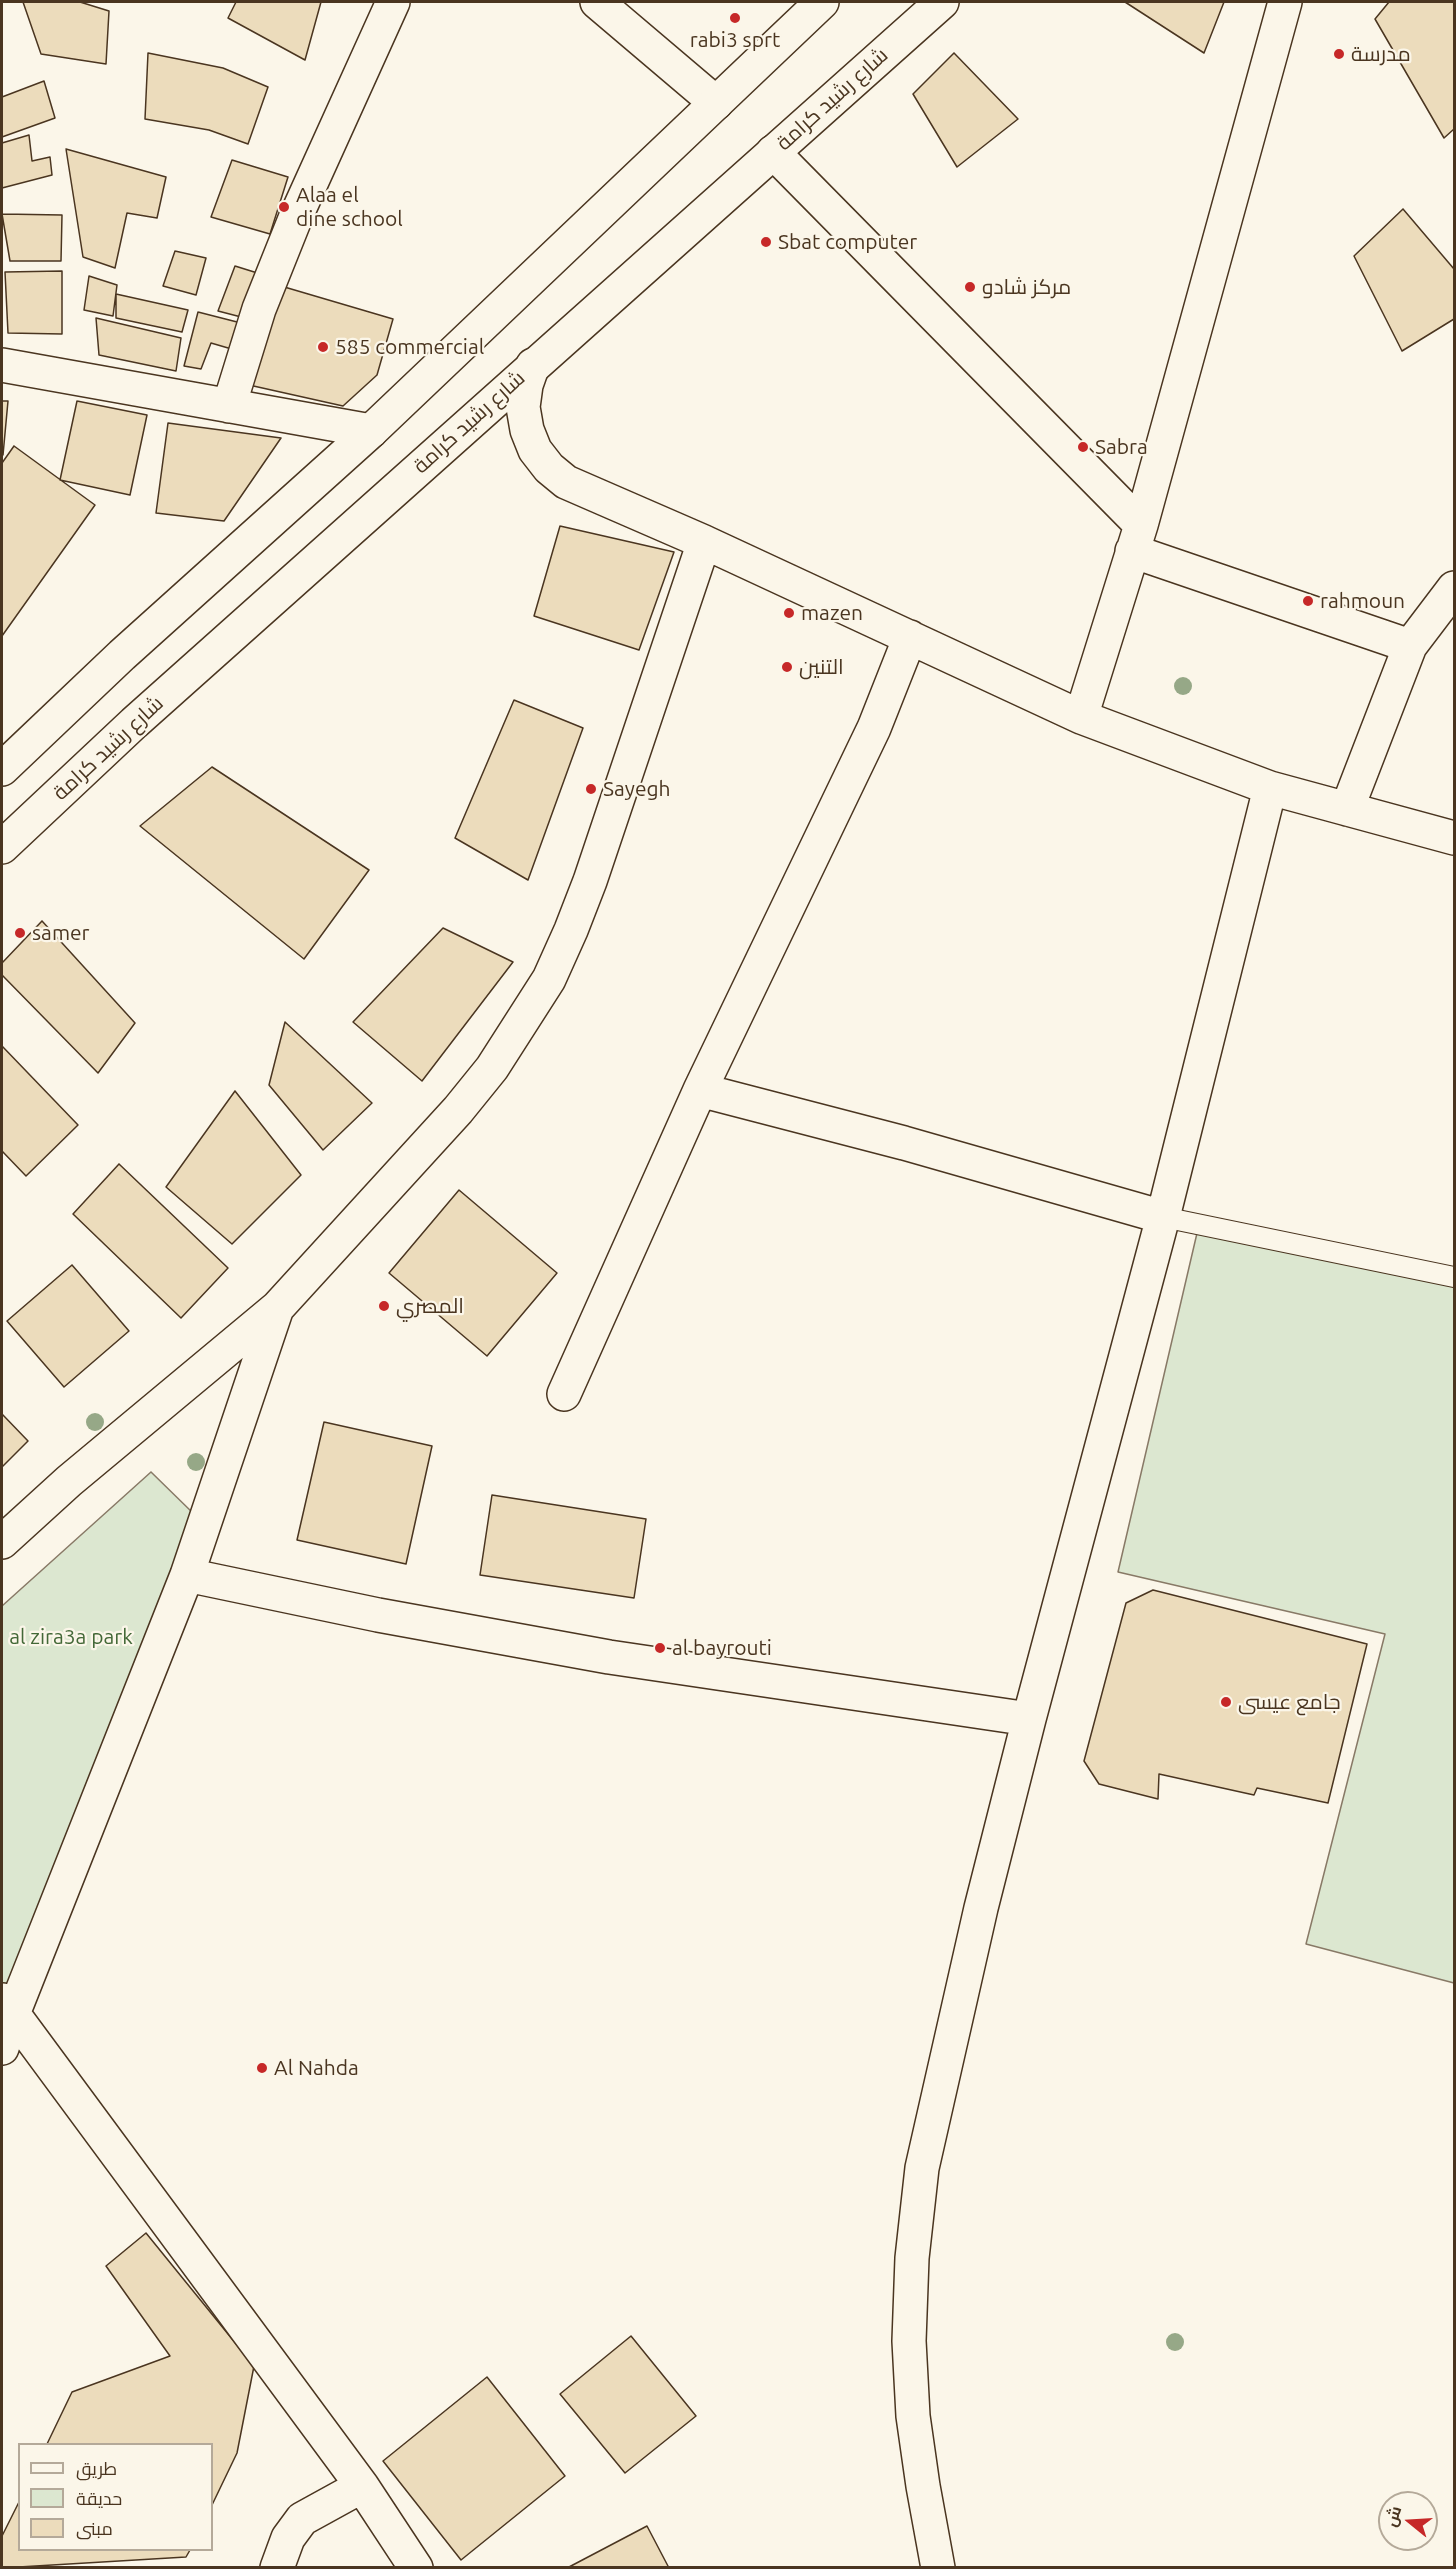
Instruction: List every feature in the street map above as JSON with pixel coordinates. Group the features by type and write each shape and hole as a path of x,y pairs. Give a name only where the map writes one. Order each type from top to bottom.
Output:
{"street":[{"path":"229,406 259,309 297,214 393,2"},
{"path":"597,2 716,102"},
{"path":"2,769 122,655 371,431 822,2"},
{"name":"شارع رشيد كرامة","path":"2,848 134,723 942,2"},
{"path":"1081,717 1136,538 1285,2"},
{"path":"773,152 1136,538 1410,646"},
{"path":"2,365 371,431"},
{"path":"533,365 526,386 523,407 527,430 535,450 549,468 566,482 704,542 1081,717 1270,788 1455,838"},
{"path":"2,1542 69,1481 278,1307 458,1110 492,1068 549,979 590,881 704,542"},
{"path":"1347,809 1410,646 1455,588"},
{"path":"564,1394 700,1090 874,728 910,637"},
{"path":"938,2568 913,2416 909,2342 912,2258 922,2168 981,1908 1163,1217 1270,788"},
{"path":"700,1090 904,1143 1163,1217"},
{"path":"2,2048 7,2006 187,1575 278,1307"},
{"path":"187,1575 378,1615 609,1657 1029,1719"},
{"path":"7,2006 362,2486 416,2568"},
{"path":"277,2568 288,2538 302,2519 362,2486"}],"lane":[{"path":"1163,1217 1455,1278"}],"green space":[{"path":"1201,1216 1454,1270 1454,1983 1306,1944 1385,1634 1118,1572"},
{"name":"al zira3a park","path":"151,1472 196,1516 2,1997 2,1606"}],"building":[{"path":"23,2 80,2 109,11 106,64 41,54"},
{"path":"236,2 321,2 305,60 228,18"},
{"path":"1125,2 1224,2 1204,53"},
{"path":"1389,2 1454,2 1454,129 1444,138 1375,19"},
{"path":"148,53 223,68 268,87 248,144 209,130 145,119"},
{"path":"954,53 1018,119 957,167 913,94"},
{"path":"44,81 55,118 2,137 2,97"},
{"path":"29,135 32,161 50,157 52,175 2,188 2,143"},
{"path":"66,149 166,177 157,218 127,213 115,268 83,257"},
{"path":"232,160 288,177 270,234 211,217"},
{"path":"1403,209 1454,269 1454,319 1402,351 1354,256"},
{"path":"2,214 62,215 61,261 10,261"},
{"path":"175,251 206,258 196,295 163,286"},
{"path":"235,266 267,276 245,318 218,311"},
{"path":"62,271 62,334 8,333 5,272"},
{"path":"89,276 117,285 113,316 84,310"},
{"name":"585 commercial","path":"281,286 393,319 377,375 343,406 249,385"},
{"path":"116,294 188,310 182,332 116,318"},
{"path":"198,312 241,323 235,350 211,343 201,369 184,366"},
{"path":"96,318 181,338 176,371 99,355"},
{"path":"2,401 8,401 3,455 2,455"},
{"path":"77,401 147,415 130,495 60,480"},
{"path":"168,423 281,438 224,521 156,513"},
{"path":"14,446 95,505 2,636 2,463"},
{"path":"560,526 674,552 639,650 534,616"},
{"path":"514,700 583,728 528,880 455,838"},
{"path":"212,767 369,870 304,959 140,826"},
{"path":"42,921 135,1023 98,1073 2,975 2,963"},
{"path":"443,928 513,962 422,1081 353,1022"},
{"path":"285,1022 372,1103 323,1150 269,1085"},
{"path":"2,1046 78,1125 26,1176 2,1151"},
{"path":"235,1091 301,1175 232,1244 166,1187"},
{"path":"119,1164 228,1268 181,1318 73,1214"},
{"path":"459,1190 557,1273 487,1356 389,1273"},
{"path":"72,1265 129,1331 64,1387 7,1321"},
{"path":"2,1414 28,1441 2,1467"},
{"path":"324,1422 432,1446 406,1564 297,1540"},
{"path":"492,1495 646,1519 634,1598 480,1575"},
{"name":"جامع عيسى","path":"1153,1590 1367,1644 1328,1803 1257,1788 1254,1795 1159,1774 1158,1799 1099,1784 1084,1761 1126,1603"},
{"path":"146,2233 254,2366 237,2453 213,2503 213,2443 47,2443 72,2392 170,2356 106,2266"},
{"path":"631,2336 696,2416 625,2473 560,2394"},
{"path":"487,2377 565,2476 461,2560 383,2461"},
{"path":"18,2504 18,2551 189,2551 186,2557 2,2568 2,2536"},
{"path":"647,2526 669,2568 568,2568 569,2567"}],"place":[{"name":"rabi3 sprt","path":"735,18"},
{"name":"مدرسة","path":"1339,54"},
{"name":"Alaa el dine school","path":"284,207"},
{"name":"Sbat computer","path":"766,242"},
{"name":"مركز شادو","path":"970,287"},
{"name":"585 commercial","path":"323,347"},
{"name":"Sabra","path":"1083,447"},
{"name":"rahmoun","path":"1308,601"},
{"name":"mazen","path":"789,613"},
{"name":"التنين","path":"787,667"},
{"name":"Sayegh","path":"591,789"},
{"name":"samer","path":"20,933"},
{"name":"المصري","path":"384,1306"},
{"name":"al bayrouti","path":"660,1648"},
{"name":"جامع عيسى","path":"1226,1702"},
{"name":"Al Nahda","path":"262,2068"}]}
